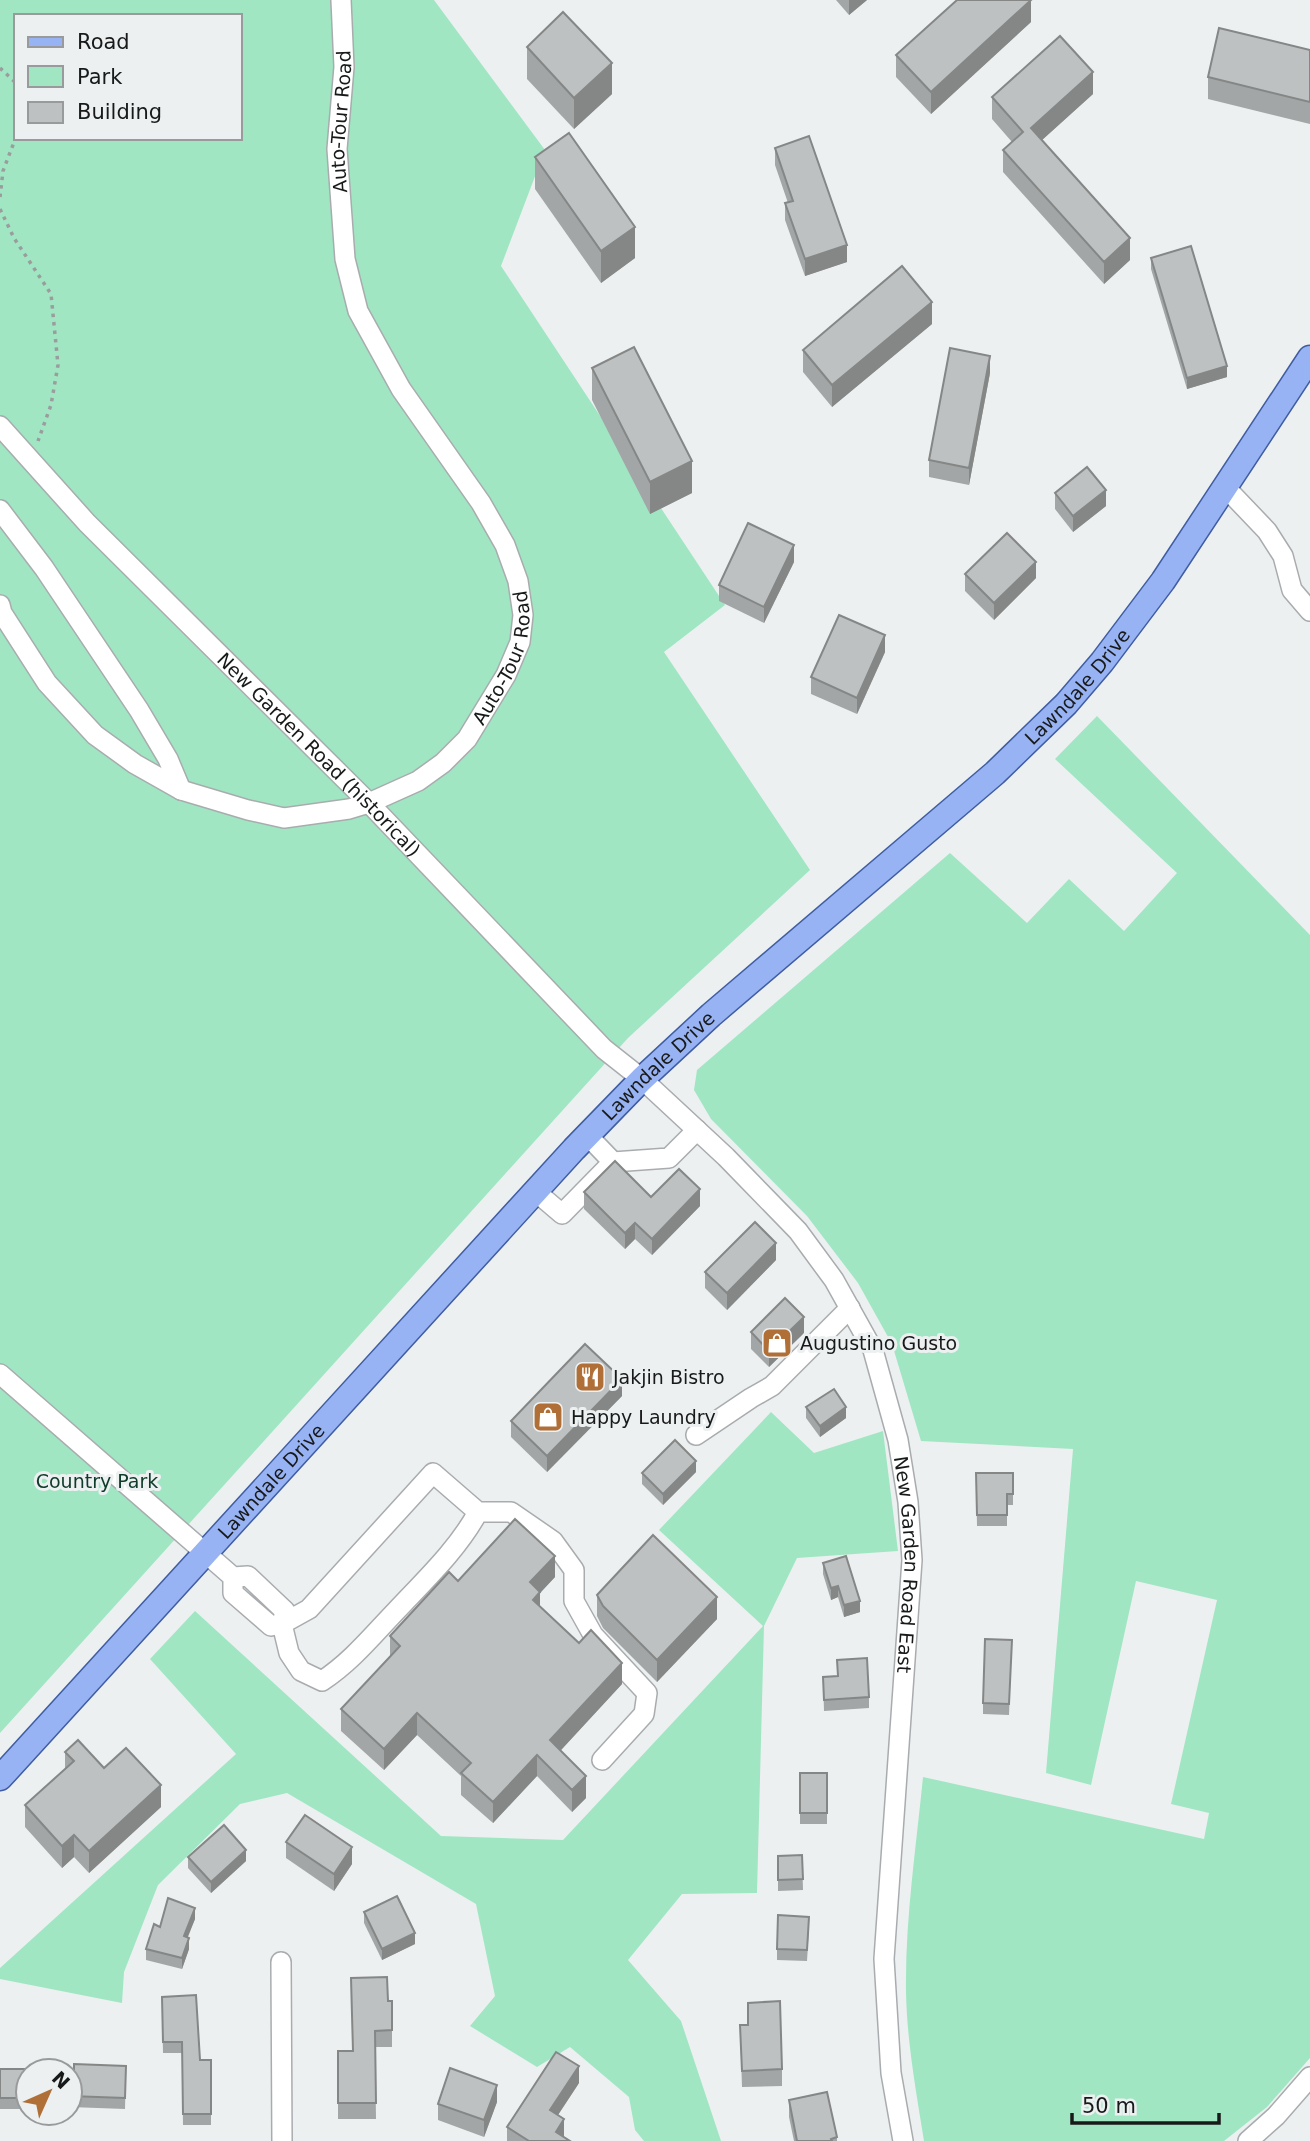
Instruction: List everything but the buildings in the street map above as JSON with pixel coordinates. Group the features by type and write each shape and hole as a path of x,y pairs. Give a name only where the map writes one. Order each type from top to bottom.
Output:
{"main road":[{"name":"Lawndale Drive","path":"0,1777 535,1191 642,1079 711,1015 995,774 1066,704 1134,621 1226,488 1310,358"}],"street":[{"name":"Auto-Tour Road","path":"0,606 47,683 95,735 135,764 181,790 284,818 326,814 369,803 418,780 443,763 467,738 506,675 520,642 523,614 518,581 505,545 481,503 401,389 358,310 345,259 337,149 344,66 341,0"},
{"name":"New Garden Road (historical)","path":"0,426 87,523 369,803 604,1049 642,1079"},
{"path":"1226,488 1267,531 1283,556 1292,590 1310,611"},
{"path":"0,510 44,568 139,710 168,759 181,790"},
{"name":"New Garden Road East","path":"642,1079 798,1231 834,1280 873,1350 898,1440 908,1502 912,1560 884,1959 891,2073 904,2141"},
{"path":"535,1191 562,1214 613,1162 669,1158 697,1130"},
{"path":"587,1135 613,1162"},
{"path":"696,1435 772,1386 850,1308"},
{"path":"0,1374 233,1577 233,1593 271,1626 282,1624 309,1609 433,1473 478,1512 511,1511 553,1541 574,1570 574,1601 593,1635 648,1693 644,1714 602,1759"},
{"path":"282,1624 289,1653 301,1671 322,1681 342,1667 427,1578 469,1529 478,1512"},
{"path":"281,1962 282,2141"},
{"path":"1248,2141 1276,2116 1310,2077"}],"path":[{"path":"0,68 14,81"},
{"path":"0,197 3,171 15,140"},
{"path":"0,209 14,238 51,294 58,365 51,405 31,461"}],"green space":[{"name":"Country Park","path":"0,0 434,0 545,150 501,266 725,605 664,652 810,870 628,1038 0,1733"},
{"path":"1097,716 1310,935 1310,2058 1267,2107 1224,2141 924,2141 910,2048 906,1992 909,1911 923,1777 1204,1839 1209,1813 1171,1804 1217,1600 1136,1581 1091,1785 1046,1773 1073,1449 921,1441 892,1344 858,1283 807,1216 711,1119 694,1090 697,1070 950,853 1027,923 1069,879 1124,931 1177,873 1055,759"},
{"path":"771,1412 814,1453 883,1431 898,1551 797,1558 764,1626 757,1893 682,1894 628,1960 681,2021 721,2141 644,2141 635,2130 629,2097 570,2047 537,2067 470,2026 495,1996 476,1904 287,1793 240,1804 158,1885 124,1972 122,2003 0,1979 0,1968 236,1754 150,1659 195,1611 441,1836 563,1840 763,1626 659,1530"}],"place":[{"name":"Augustino Gusto","path":"777,1343"},
{"name":"Jakjin Bistro","path":"590,1377"},
{"name":"Happy Laundry","path":"548,1417"}]}
